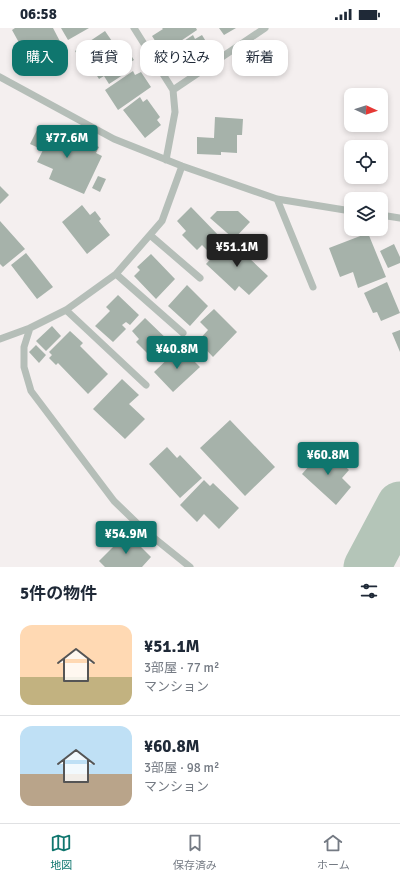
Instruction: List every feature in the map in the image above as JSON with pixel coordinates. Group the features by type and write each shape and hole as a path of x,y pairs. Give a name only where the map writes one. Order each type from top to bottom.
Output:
{"street":[{"path":"134,28 173,90 175,112 166,160"},
{"path":"173,90 265,28"},
{"path":"0,77 114,138 166,160 277,199 344,210"},
{"path":"0,339 30,328 66,310 116,274 162,221 182,166"},
{"path":"277,199 312,288"},
{"path":"388,216 400,218"},
{"path":"150,235 200,278"},
{"path":"116,274 183,333"},
{"path":"66,310 146,385"},
{"path":"30,328 24,348 24,367 31,391 114,501 144,530 190,567"}],"building":[{"path":"15,28 53,28 59,40 18,40 12,30"},
{"path":"61,28 89,28 68,40"},
{"path":"162,28 196,28 197,30 182,40 155,40 152,36 163,29"},
{"path":"219,28 236,28 224,35"},
{"path":"105,31 111,40 92,40"},
{"path":"193,35 195,39 202,35 205,40 185,40"},
{"path":"132,72 135,75 140,72 140,76 144,76 151,87 118,110 105,90 126,76 132,76"},
{"path":"97,76 104,76 99,79"},
{"path":"104,76 121,76 109,84"},
{"path":"140,97 143,102 147,99 160,117 157,120 161,125 145,138 123,110"},
{"path":"215,117 243,119 242,135 237,135 237,153 221,152 221,155 197,154 197,137 214,138"},
{"path":"39,126 66,138 68,133 99,147 96,153 102,156 84,194 49,179 53,169 37,162 43,150 30,144"},
{"path":"98,176 106,179 100,192 92,188"},
{"path":"0,186 9,195 0,204"},
{"path":"82,205 90,215 95,211 101,219 99,221 110,235 87,254 62,222"},
{"path":"191,207 222,239 209,252 202,245 197,250 182,235 186,231 177,221"},
{"path":"217,211 238,211 250,222 234,239 210,218"},
{"path":"0,221 25,249 3,267 0,264"},
{"path":"360,236 369,236 386,277 358,288 353,272 340,277 329,248"},
{"path":"229,239 268,276 249,295 239,286 235,291 206,264"},
{"path":"394,244 400,257 400,263 388,268 380,251"},
{"path":"26,253 53,287 37,299 11,265"},
{"path":"151,254 175,279 156,299 134,276 140,270 137,267"},
{"path":"387,282 400,313 381,321 377,312 373,313 364,293"},
{"path":"187,285 208,306 190,326 168,306"},
{"path":"118,295 139,315 130,325 126,322 122,325 126,329 113,342 95,326 110,311 106,307"},
{"path":"214,309 237,332 213,357 198,341 208,330 200,322"},
{"path":"145,318 172,344 155,361 136,342 139,339 132,331"},
{"path":"52,326 61,336 46,351 36,341"},
{"path":"400,330 400,352 392,333"},
{"path":"70,331 83,343 80,346 108,374 88,394 58,363 56,365 49,358 52,355 49,352"},
{"path":"36,345 46,355 39,363 29,352"},
{"path":"175,352 179,357 185,352 200,367 173,392 154,372"},
{"path":"122,379 139,395 129,404 145,419 125,439 93,409"},
{"path":"230,420 275,467 245,496 200,448"},
{"path":"167,447 177,458 180,455 202,478 180,498 149,464"},
{"path":"325,448 349,470 342,478 351,487 336,505 302,474"},
{"path":"204,480 210,486 213,483 239,508 219,529 204,514 197,522 180,505"},
{"path":"127,533 151,557 142,567 105,567 99,561"}],"waterway":[{"path":"367,567 400,505"}]}
